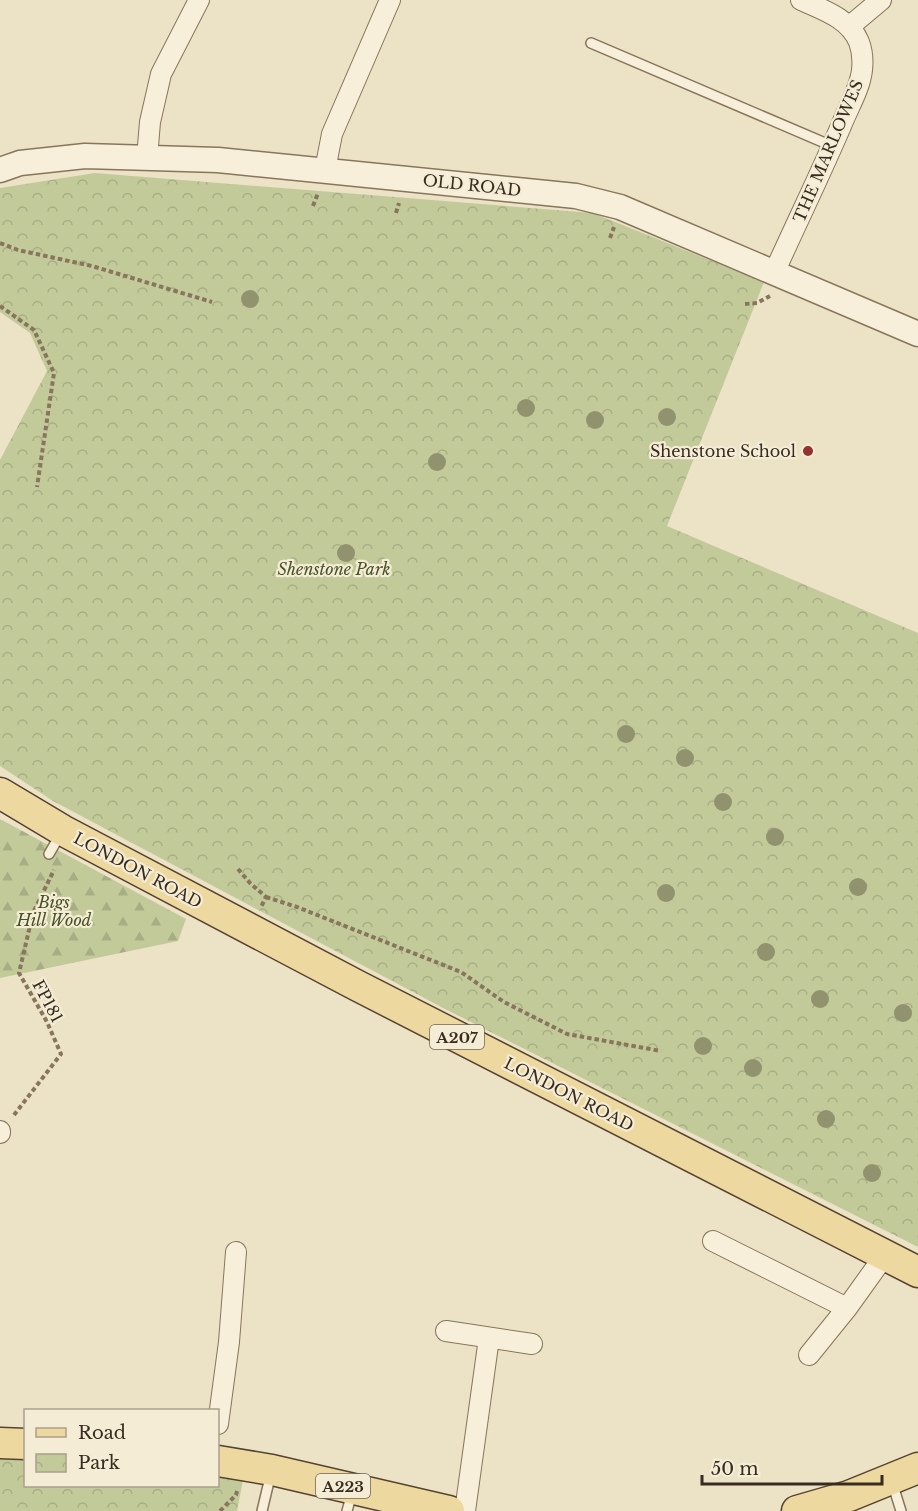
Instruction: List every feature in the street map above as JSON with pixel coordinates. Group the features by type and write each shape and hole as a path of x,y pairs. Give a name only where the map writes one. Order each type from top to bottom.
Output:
{"main road":[{"name":"LONDON ROAD","path":"0,793 61,839 250,929 918,1272"},
{"path":"0,1443 24,1444"},
{"name":"A223","path":"219,1461 272,1470 350,1500 449,1511"},
{"path":"797,1511 849,1496 918,1468"}],"street":[{"path":"147,158 150,123 161,74 199,0"},
{"path":"325,170 332,134 390,0"},
{"path":"801,0 839,18 850,26 881,0"},
{"name":"THE MARLOWES","path":"774,273 857,88 862,71 862,55 859,42 850,26"},
{"name":"OLD ROAD","path":"0,170 20,163 85,156 218,160 576,196 620,207 918,334"},
{"path":"713,1241 847,1308"},
{"path":"219,1417 229,1342 236,1252"},
{"path":"809,1355 847,1308 885,1255"},
{"path":"446,1331 532,1344"},
{"path":"465,1511 489,1338"}],"lane":[{"path":"591,43 832,146"},
{"path":"262,1511 272,1470"},
{"path":"891,1480 901,1511"}],"path":[{"path":"0,243 18,250 92,266 212,302"},
{"path":"0,306 34,330 54,373 37,486"},
{"name":"FP181","path":"0,1132 61,1054 47,1022 19,973 33,914 61,839"},
{"path":"238,869 266,897 461,972 504,1002 567,1034 661,1051"},
{"path":"250,929 266,897"},
{"path":"220,1511 236,1495"}],"green space":[{"name":"Shenstone Park","path":"95,173 593,213 764,282 667,526 918,633 918,1247 445,1009 53,801 0,766 0,460 47,371 30,333 0,312 0,188"},
{"name":"Bigs Hill Wood","path":"0,819 186,919 178,941 0,978"},
{"path":"0,1459 24,1459 24,1487 219,1487 219,1476 243,1480 237,1511 0,1511"}],"place":[{"name":"Shenstone School","path":"808,451"}]}
